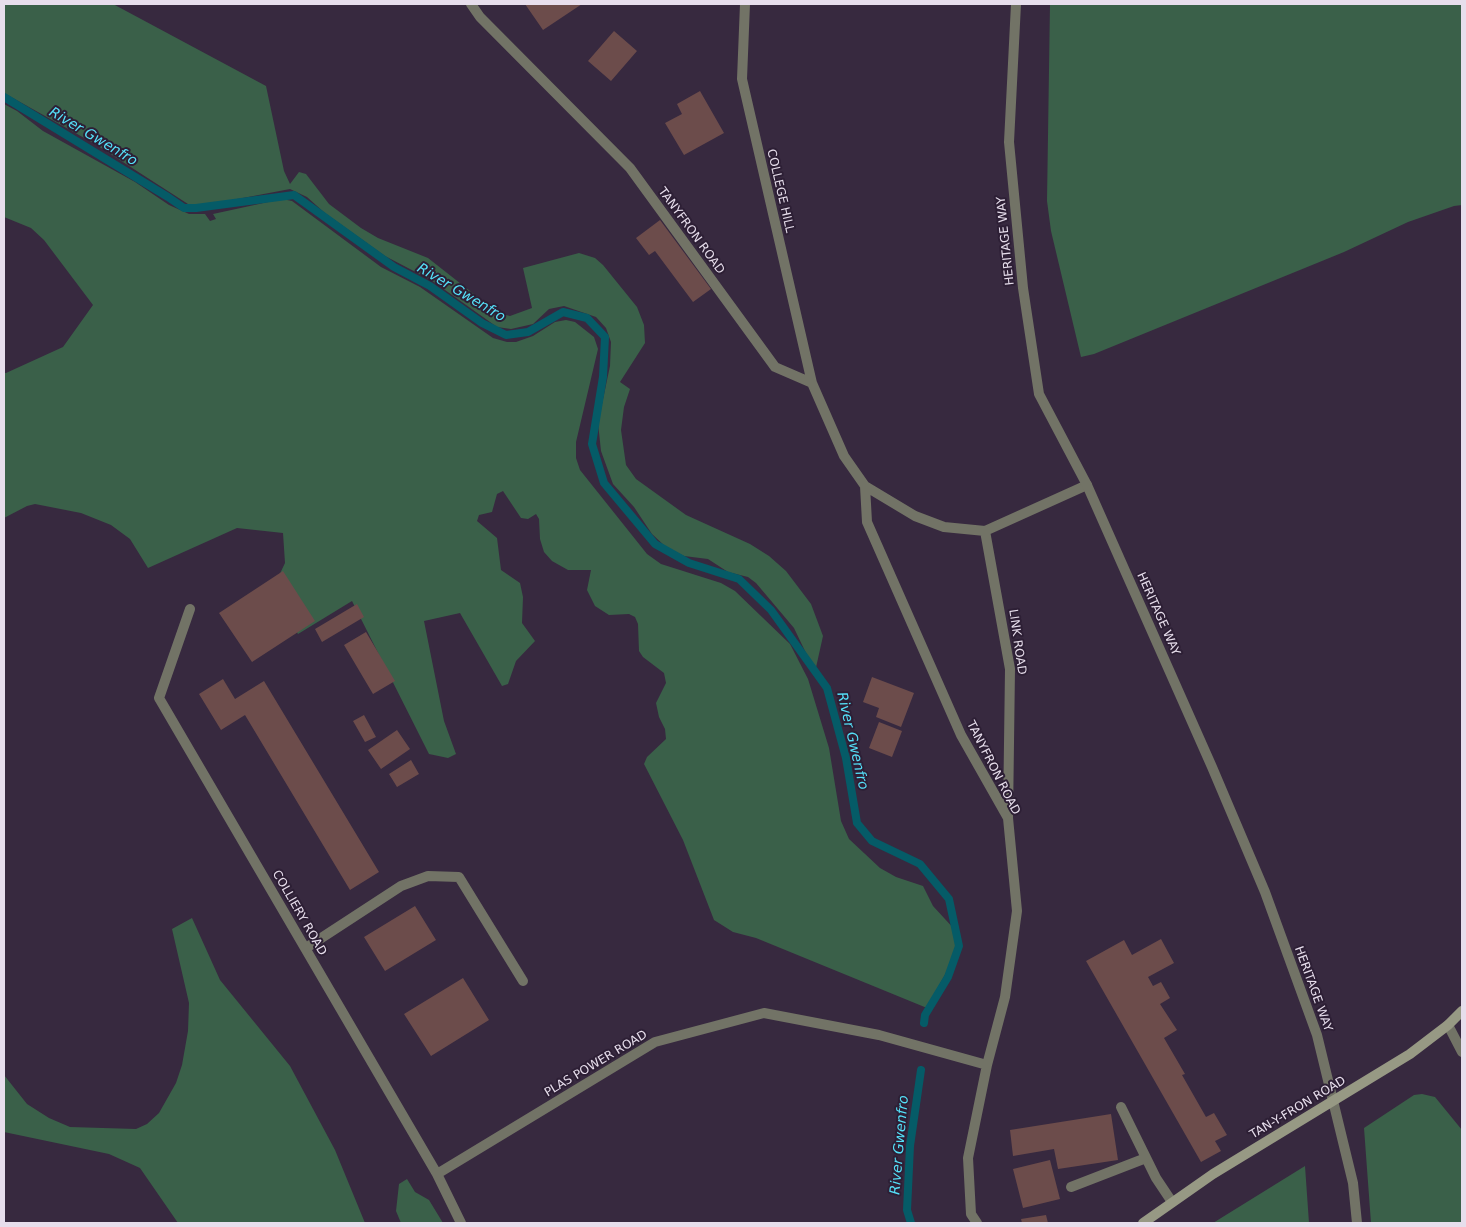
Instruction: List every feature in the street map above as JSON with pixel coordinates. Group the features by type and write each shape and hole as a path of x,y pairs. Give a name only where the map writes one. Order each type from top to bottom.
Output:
{"main road":[{"name":"TAN-Y-FRON ROAD","path":"1143,1223 1213,1174 1410,1054 1448,1025 1462,1011"}],"street":[{"name":"TANYFRON ROAD","path":"471,4 480,18 630,168 775,367 812,383"},
{"name":"COLLEGE HILL","path":"745,4 742,79 812,383"},
{"name":"HERITAGE WAY","path":"1016,4 1009,142 1023,288 1039,394 1087,485 1212,767 1265,892 1317,1036 1353,1183 1357,1223"},
{"path":"812,383 844,456 865,486 915,516 944,527 985,530 1087,485"},
{"name":"TANYFRON ROAD","path":"865,486 867,522 961,735 1008,818 1016,910 1005,996 987,1065 968,1158 971,1214 977,1223"},
{"name":"LINK ROAD","path":"985,530 1010,669 1008,818"},
{"name":"COLLIERY ROAD","path":"190,609 159,698 437,1174 461,1223"},
{"path":"306,948 401,886 428,876 459,877 523,981"},
{"name":"PLAS POWER ROAD","path":"437,1174 655,1042 764,1013 879,1035 987,1065"},
{"path":"1448,1025 1462,1052"},
{"path":"1121,1107 1156,1178 1172,1202"},
{"path":"1071,1187 1146,1158"}],"green space":[{"path":"4,4 113,4 266,86 284,171 290,184 299,172 306,174 329,204 361,228 378,238 428,258 498,313 510,316 532,308 523,268 579,253 595,258 603,265 637,307 644,325 645,343 620,382 630,389 624,407 621,430 626,465 636,479 686,515 750,544 769,556 786,571 811,604 823,636 815,672 794,628 756,583 748,577 728,572 708,559 684,556 667,548 652,534 634,507 613,484 601,451 598,423 610,366 611,342 606,328 596,317 564,306 549,309 533,324 511,329 497,327 431,280 385,256 326,214 307,197 290,189 206,205 188,204 95,144 4,93"},
{"path":"1050,4 1462,4 1462,205 1408,222 1344,252 1094,354 1081,357 1051,231 1047,201"},
{"path":"4,104 17,111 43,131 135,182 169,205 189,214 205,214 210,221 216,219 213,214 282,199 292,201 381,267 420,287 493,338 507,342 516,342 533,336 555,322 566,320 575,322 594,337 598,349 576,442 576,458 580,470 647,554 661,564 721,583 735,591 790,644 808,679 829,748 841,821 849,839 880,868 896,877 923,886 933,906 956,931 955,956 927,1008 756,938 733,932 714,920 683,840 644,764 647,757 666,739 665,729 659,717 656,703 666,683 664,673 643,657 639,651 638,624 635,617 629,614 609,615 595,606 587,590 591,570 568,570 552,561 544,552 540,539 539,519 536,514 528,519 521,518 503,491 497,494 492,512 479,515 477,521 497,538 501,570 520,583 523,597 522,623 535,641 516,661 508,684 502,686 460,613 424,621 444,721 456,754 448,758 429,754 352,601 298,634 270,586 276,582 285,563 283,533 237,528 148,568 130,539 111,525 81,513 35,504 4,518 4,373 63,347 93,305 44,240 31,228 4,217"},
{"path":"192,918 220,980 290,1066 335,1150 365,1223 178,1223 140,1168 109,1154 4,1132 4,1075 27,1104 49,1118 70,1127 136,1129 147,1124 159,1113 176,1083 182,1065 188,1031 189,1003 172,929"},
{"path":"1422,1094 1435,1097 1462,1130 1462,1223 1371,1223 1364,1128 1414,1095"},
{"path":"1305,1166 1309,1223 1213,1223"},
{"path":"407,1179 415,1192 429,1200 443,1223 401,1223 396,1211 399,1184"}],"building":[{"path":"525,4 582,4 543,30"},
{"path":"614,31 637,51 611,81 588,61"},
{"path":"700,91 724,133 684,155 665,123 682,114 677,104"},
{"path":"660,220 711,289 693,302 655,251 649,255 636,238"},
{"path":"283,571 315,621 252,662 219,613"},
{"path":"357,604 364,617 322,642 315,629"},
{"path":"366,632 395,681 373,694 344,645"},
{"path":"872,677 914,693 901,727 876,717 879,708 863,702"},
{"path":"223,679 235,699 264,681 379,872 350,890 245,715 221,730 199,694"},
{"path":"364,715 376,737 365,742 353,721"},
{"path":"879,722 902,731 892,757 869,748"},
{"path":"397,730 410,749 381,769 368,750"},
{"path":"411,760 419,774 397,787 389,774"},
{"path":"415,906 436,940 385,971 364,937"},
{"path":"1161,939 1174,963 1148,977 1153,986 1161,982 1170,998 1160,1004 1177,1030 1164,1038 1185,1074 1182,1075 1206,1117 1214,1113 1227,1135 1215,1141 1221,1151 1201,1162 1086,961 1124,940 1132,955"},
{"path":"463,978 489,1020 431,1056 404,1014"},
{"path":"1111,1114 1118,1160 1058,1169 1054,1149 1013,1156 1010,1130"},
{"path":"1050,1160 1060,1199 1023,1208 1013,1169"},
{"path":"1046,1215 1048,1223 1022,1223 1021,1219"}],"waterway":[{"name":"River Gwenfro","path":"4,97 184,208 294,195 394,267 430,286 482,323 506,335 528,332 563,312 587,318 605,337 603,377 592,444 604,483 655,544 689,563 739,579 771,610 827,688 846,758 857,823 872,841 920,864 949,899 959,946 948,977 925,1015 924,1023"},
{"name":"River Gwenfro","path":"911,1223 907,1210 910,1146 921,1070"}]}
